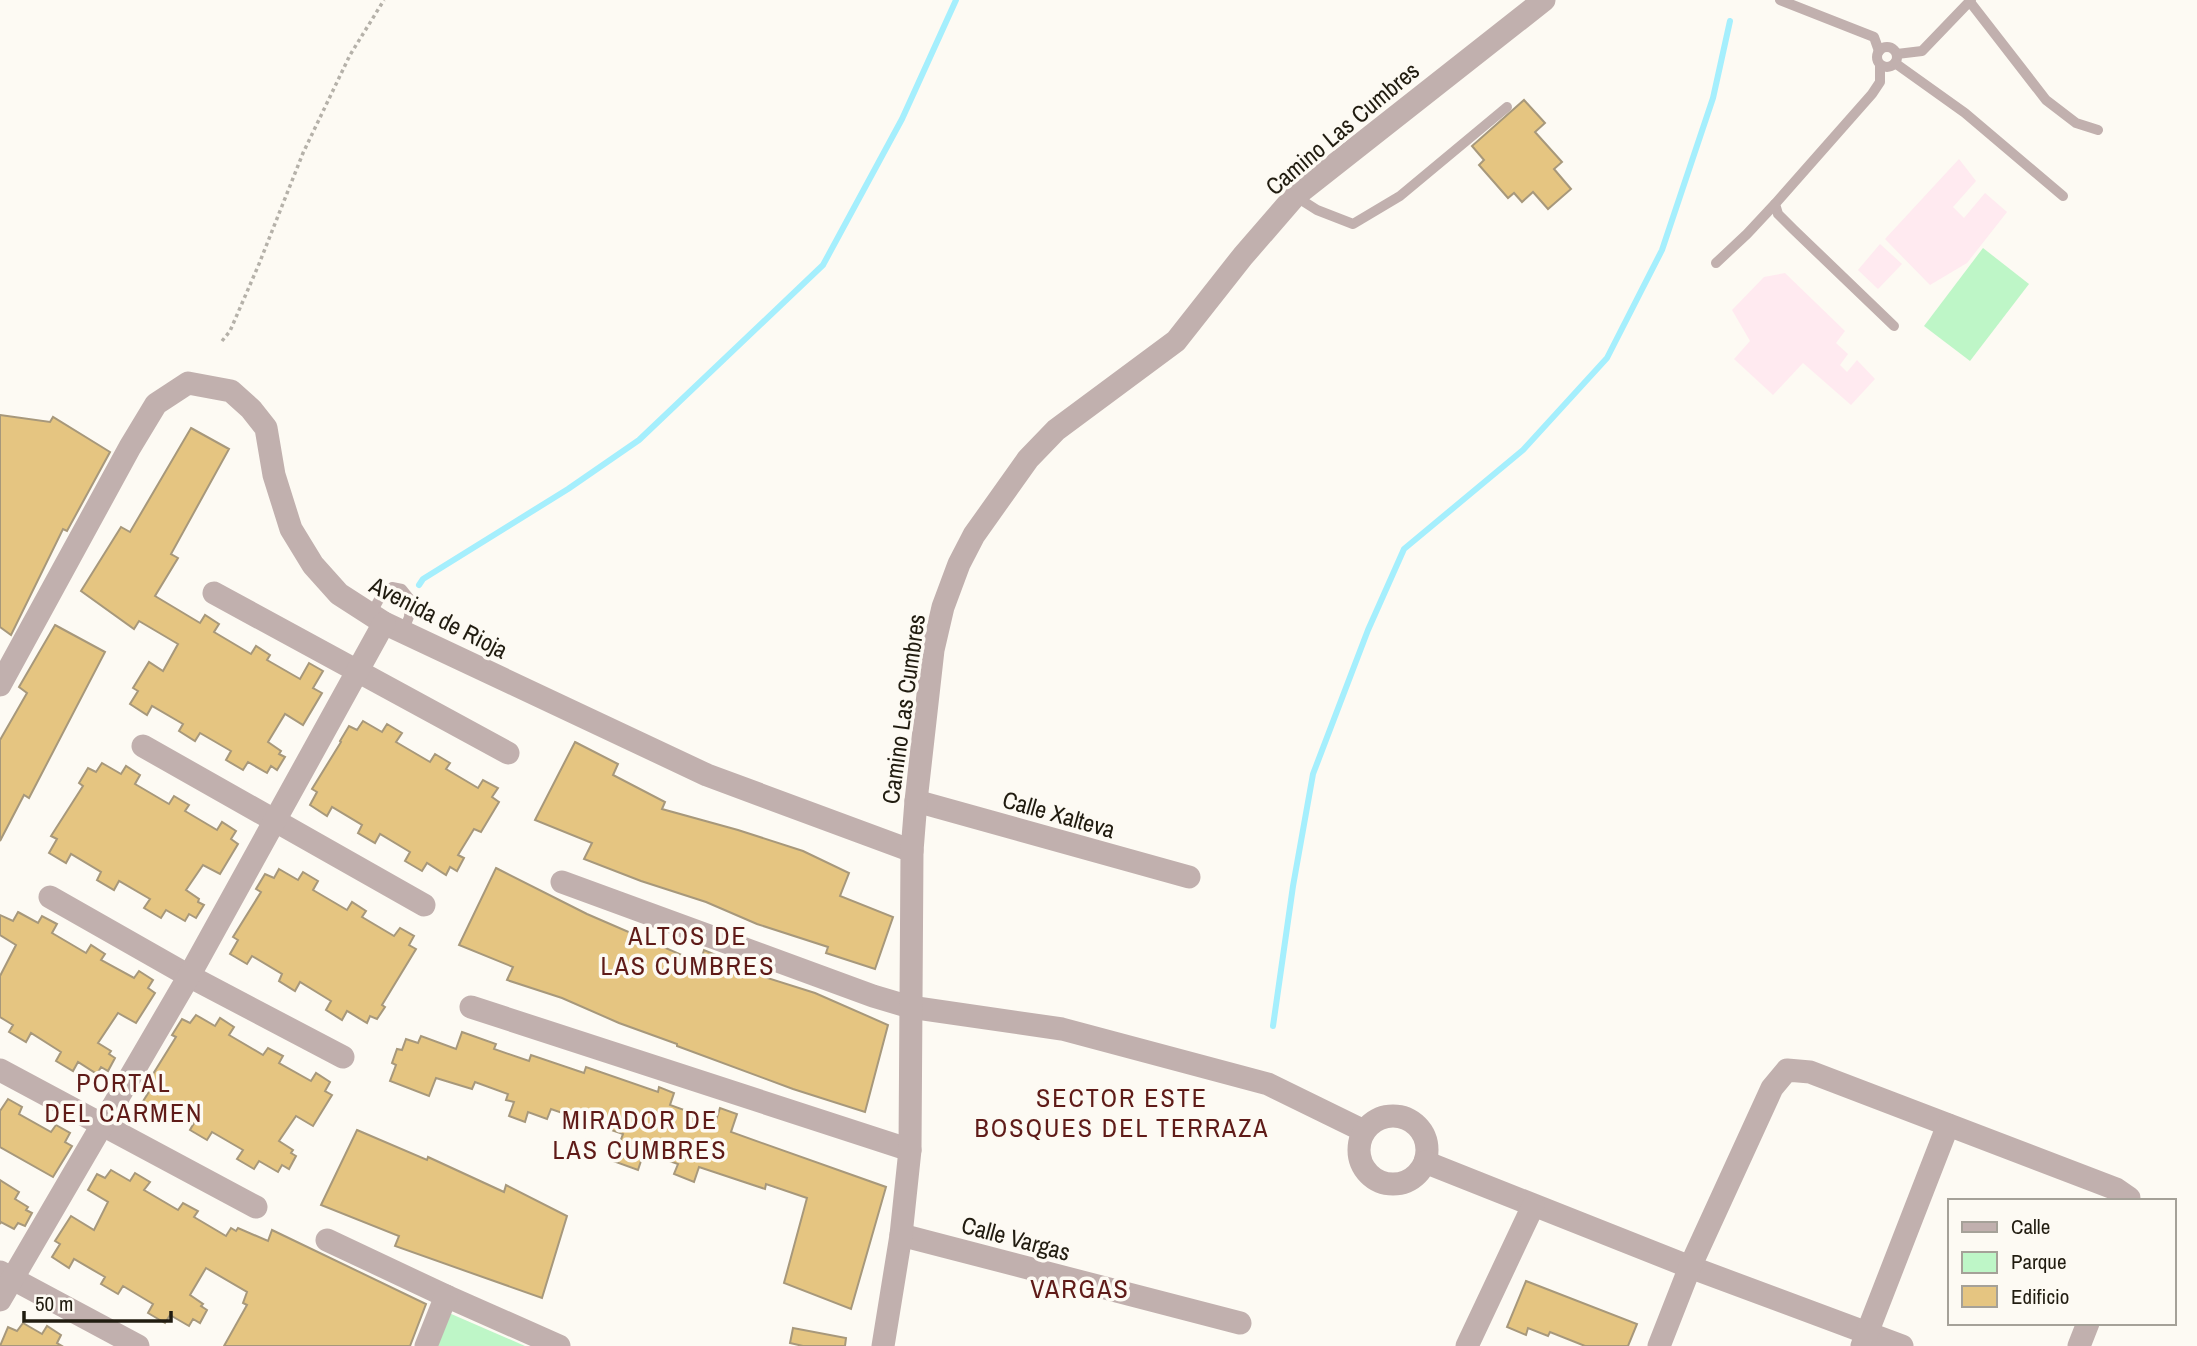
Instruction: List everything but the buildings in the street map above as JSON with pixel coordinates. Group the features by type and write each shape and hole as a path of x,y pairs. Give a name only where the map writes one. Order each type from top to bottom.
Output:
{"street":[{"name":"Camino Las Cumbres","path":"883,1346 901,1235 909,1150 912,851 916,800 933,650 943,607 959,564 974,535 1028,459 1056,430 1176,341 1242,256 1295,196 1544,0"},
{"name":"Avenida de Rioja","path":"0,685 156,404 188,383 231,391 251,409 266,428 274,475 291,529 313,565 340,594 386,623 707,775 912,851"},
{"path":"215,593 508,753"},
{"path":"0,1300 6,1275 103,1124 386,623"},
{"path":"143,746 424,905"},
{"name":"Calle Xalteva","path":"916,800 1189,877"},
{"path":"562,882 873,996 910,1007 1062,1029 1268,1084 1364,1131"},
{"path":"50,897 189,976 343,1057"},
{"path":"471,1007 909,1150"},
{"path":"0,1070 256,1207"},
{"path":"1659,1346 1690,1268 1772,1088 1787,1070 1810,1072 2116,1189 2129,1199"},
{"path":"1399,1116 1417,1125 1426,1143 1425,1162 1416,1176 1401,1183 1385,1183 1370,1176 1361,1162 1358,1146 1364,1131 1379,1118 1399,1116"},
{"path":"1865,1340 1948,1125"},
{"path":"1425,1162 1865,1340 1902,1346"},
{"path":"1467,1346 1533,1206"},
{"name":"Calle Vargas","path":"901,1235 1240,1323"},
{"path":"327,1240 559,1346"},
{"path":"6,1275 138,1346"},
{"path":"426,1346 446,1296"},
{"path":"2079,1346 2087,1325"}],"lane":[{"path":"1716,263 1775,204 1880,82 1880,65 1877,59 1879,51 1874,37 1780,0"},
{"path":"1880,65 1890,67 1896,59 1922,51 1970,1 2046,100 2076,123 2098,130"},
{"path":"1879,51 1890,47 1896,59 2063,196"},
{"path":"1295,196 1317,210 1353,224 1400,196 1507,107"},
{"path":"1775,204 1778,214 1894,326"}],"path":[{"path":"222,341 230,331 309,141 350,55 384,0"}],"shaded area":[{"path":"1959,159 1976,181 1953,207 1964,218 1985,193 2007,212 1967,263 1930,285 1885,239"},
{"path":"1880,244 1902,264 1878,289 1858,270"},
{"path":"1785,273 1845,331 1836,343 1848,354 1840,365 1847,372 1857,360 1875,379 1851,405 1803,363 1773,395 1734,359 1750,341 1732,310 1764,277"}],"green space":[{"path":"1983,248 2029,284 1970,361 1924,326"},
{"path":"449,1313 525,1346 436,1346"}],"waterway":[{"path":"419,585 423,579 568,489 639,440 823,265 902,119 956,0"},
{"path":"1273,1026 1293,886 1313,774 1368,630 1404,549 1523,450 1607,358 1662,250 1713,98 1730,21"}],"district":[{"name":"ALTOS DE LAS CUMBRES","path":"688,950"},
{"name":"PORTAL DEL CARMEN","path":"124,1097"},
{"name":"SECTOR ESTE BOSQUES DEL TERRAZA","path":"1122,1112"},
{"name":"MIRADOR DE LAS CUMBRES","path":"640,1134"},
{"name":"VARGAS","path":"1080,1288"}]}
